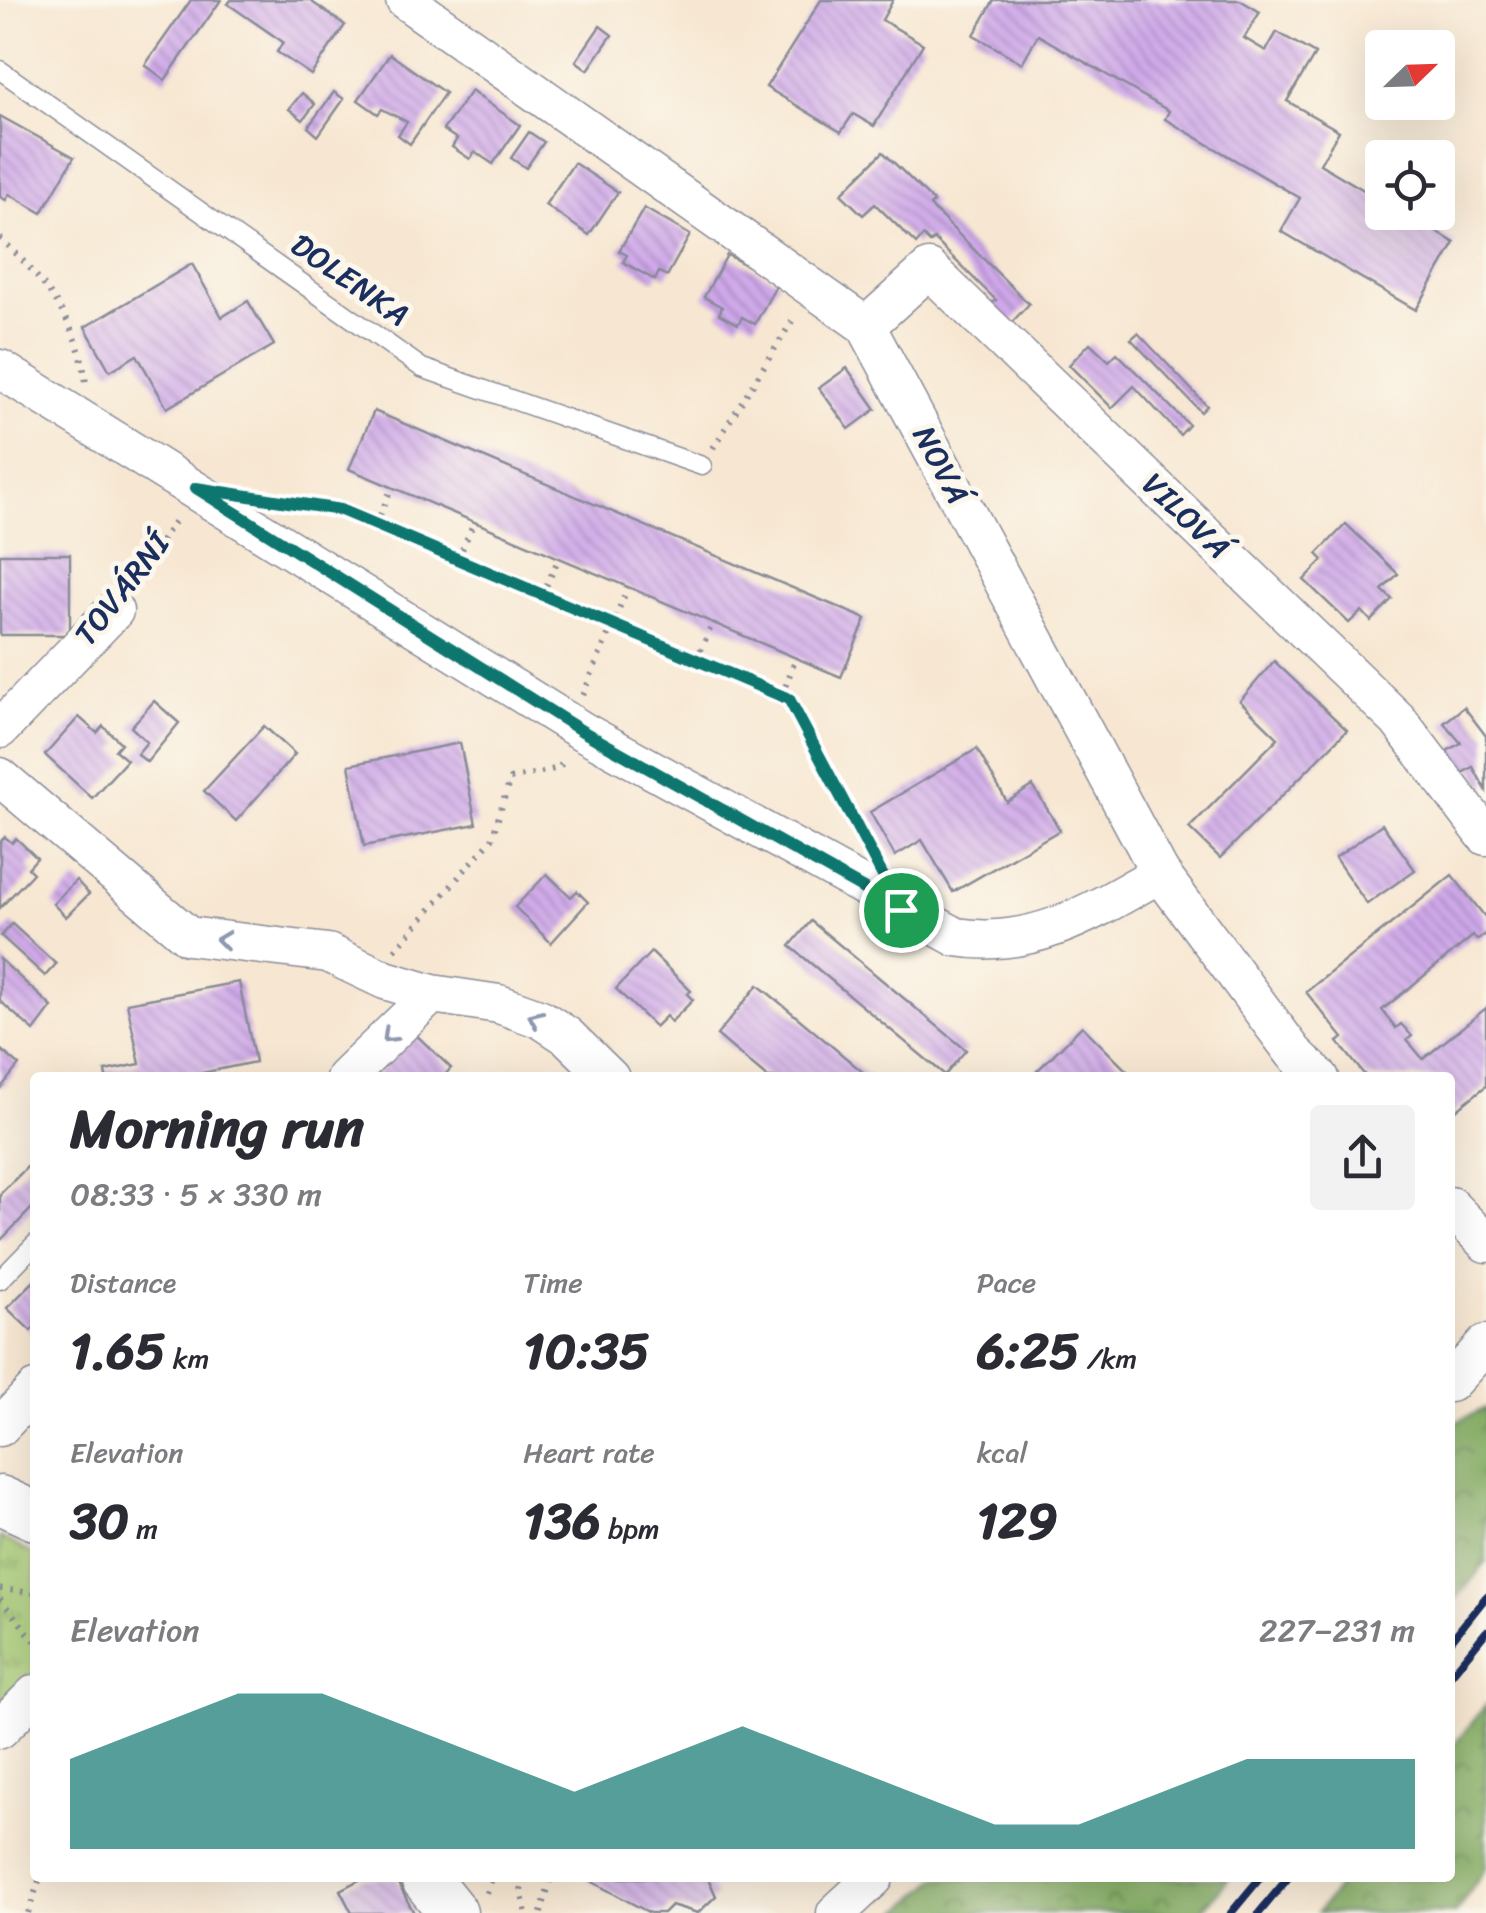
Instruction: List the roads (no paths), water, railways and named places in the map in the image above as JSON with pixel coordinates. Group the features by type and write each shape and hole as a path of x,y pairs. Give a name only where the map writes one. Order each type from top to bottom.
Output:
{"street":[{"name":"NOVÁ","path":"405,0 866,326 1160,873 1294,1052 1314,1072"},
{"name":"VILOVÁ","path":"866,326 929,269 1398,720 1486,836"},
{"path":"0,369 571,724 956,937 983,942 1021,939 1079,920 1160,873"},
{"name":"TOVÁRNÍ","path":"0,729 114,610"},
{"path":"2,785 188,936 328,953 385,980 432,994 499,1004 542,1019 568,1036 604,1072"},
{"path":"351,1072 432,994"},
{"path":"1455,1211 1486,1242"},
{"path":"1455,1377 1486,1344"},
{"path":"0,1426 30,1395"},
{"path":"0,1500 30,1514"},
{"path":"0,1730 30,1699"},
{"path":"428,1882 453,1913"},
{"path":"836,1913 870,1882"}],"lane":[{"name":"DOLENKA","path":"0,70 422,368 702,466"},
{"path":"0,1280 30,1249"}],"railway":[{"path":"1455,1636 1486,1597"},
{"path":"1455,1670 1486,1632"},
{"path":"1231,1913 1257,1882"},
{"path":"1259,1913 1285,1882"}]}
